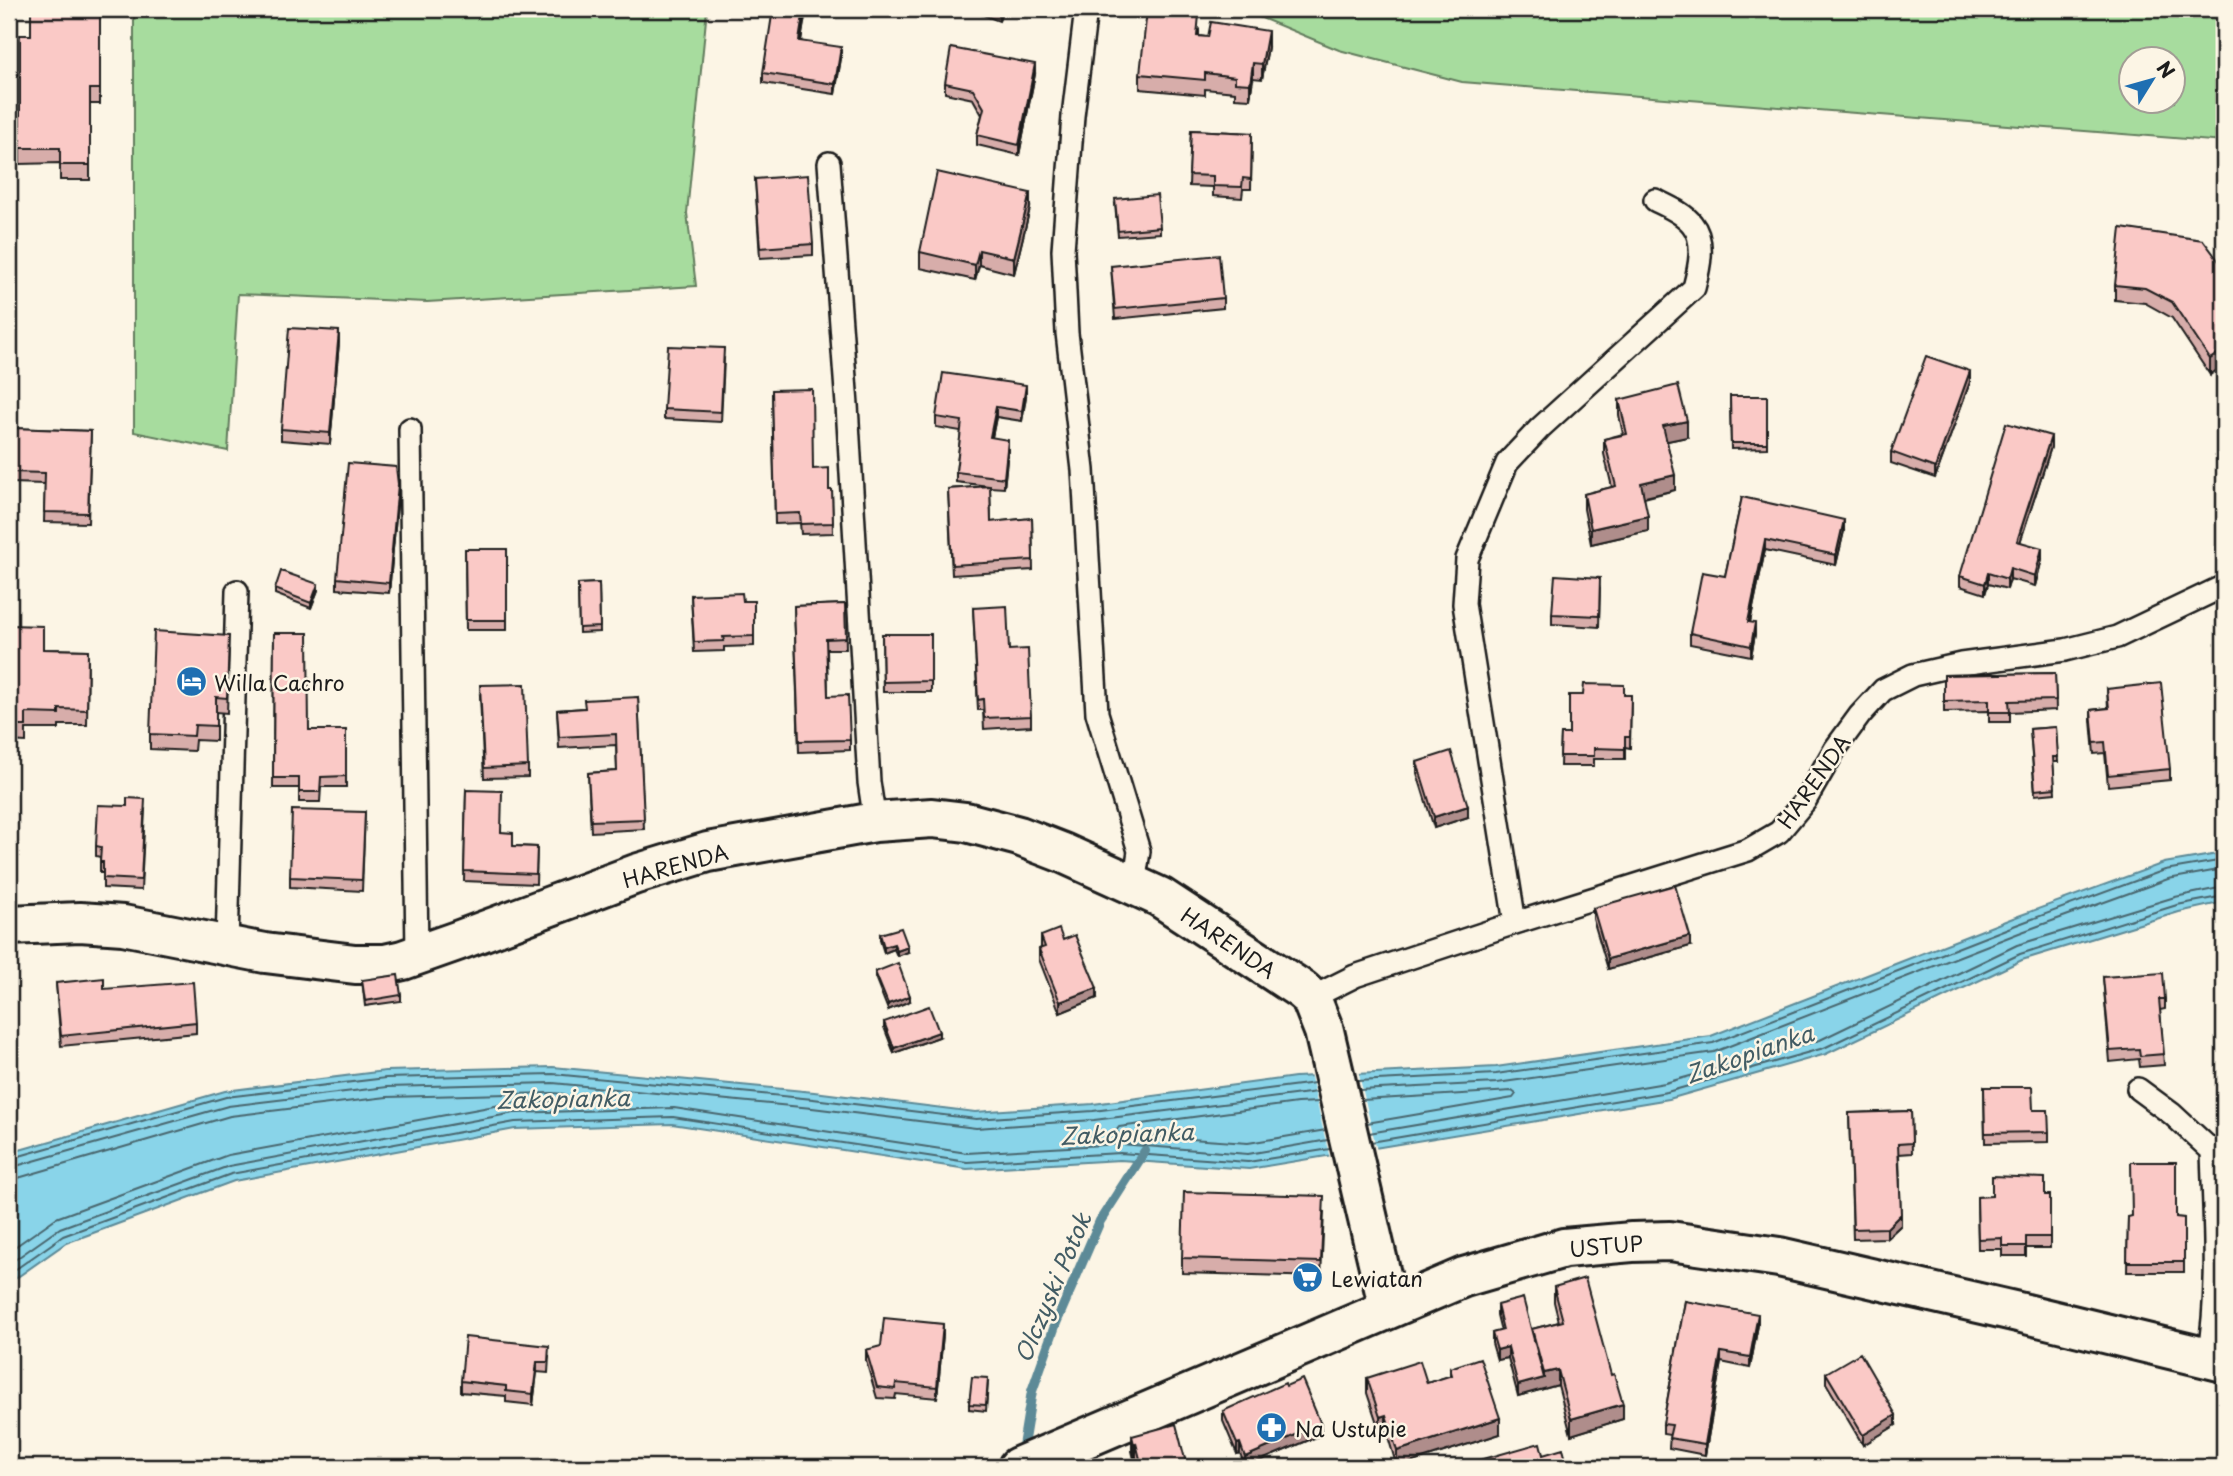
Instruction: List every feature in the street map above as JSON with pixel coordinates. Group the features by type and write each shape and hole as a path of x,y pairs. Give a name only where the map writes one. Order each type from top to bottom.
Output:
{"street":[{"name":"HARENDA","path":"9,925 80,922 123,925 265,953 370,965 385,964 417,955 636,874 691,857 875,822 932,818 984,825 1052,848 1160,897 1190,916 1317,1014"},
{"path":"1317,1014 1389,1309"},
{"name":"USTUP","path":"1018,1467 1464,1277 1564,1248 1670,1241 1779,1257 2018,1311 2216,1360"}],"lane":[{"path":"1086,9 1073,116 1063,250 1067,333 1083,470 1097,713 1139,851 1134,885"},
{"path":"829,163 847,405 869,782 875,822"},
{"path":"1515,923 1464,604 1467,559 1507,463 1540,428 1694,288 1700,266 1699,241 1693,224 1678,212 1655,200"},
{"path":"410,429 417,955"},
{"name":"HARENDA","path":"1317,1014 1355,976 1748,850 1779,832 1805,801 1835,749 1883,690 1913,675 1961,664 2065,650 2117,637 2224,586"},
{"path":"227,944 237,591"},
{"path":"2138,1089 2172,1114 2212,1151 2216,1360"}],"shaded area":[{"path":"19,1460 110,1467 15,1467"}],"green space":[{"path":"134,9 707,9 687,213 696,286 427,302 238,294 228,451 134,432"},
{"path":"1240,9 2224,9 2224,142 1462,82 1339,50"}],"water":[{"name":"Zakopianka","path":"2224,853 2224,902 2179,912 2022,960 1826,1054 1669,1099 1249,1169 1120,1160 967,1169 672,1124 515,1129 234,1181 66,1243 9,1283 9,1153 225,1091 385,1071 553,1067 814,1092 975,1112 1093,1104 1295,1077 1496,1067 1711,1036 2013,918 2164,863"}],"pier":[{"path":"1358,1070 1377,1151 1330,1159 1310,1073"}],"building":[{"path":"31,9 100,9 100,89 90,89 90,165 60,165 60,148 20,148 20,35 31,35"},
{"path":"773,9 804,9 799,41 841,47 835,84 763,73"},
{"path":"1147,10 1199,15 1197,36 1208,37 1211,22 1268,31 1262,64 1253,63 1250,84 1235,83 1235,77 1205,73 1205,80 1140,74"},
{"path":"951,48 1035,64 1019,145 977,135 984,108 973,89 945,83"},
{"path":"1191,130 1252,133 1251,179 1243,178 1242,187 1213,186 1213,176 1189,175"},
{"path":"937,172 1030,193 1014,258 979,250 975,265 920,252"},
{"path":"808,175 813,244 760,248 755,179"},
{"path":"1157,195 1160,227 1118,231 1115,199"},
{"path":"2121,228 2203,240 2224,268 2224,349 2210,359 2172,302 2145,288 2115,285"},
{"path":"1219,255 1223,298 1115,309 1111,266"},
{"path":"289,328 339,331 330,433 281,429"},
{"path":"668,346 724,348 721,412 664,409"},
{"path":"1926,356 1970,371 1935,468 1891,452"},
{"path":"943,373 1026,385 1022,411 996,407 990,437 1008,440 1004,478 956,472 962,421 936,417"},
{"path":"1678,385 1687,421 1663,426 1675,475 1641,483 1648,516 1591,529 1584,494 1616,486 1604,439 1627,434 1619,400"},
{"path":"812,389 813,469 829,468 833,523 801,524 800,513 775,514 772,390"},
{"path":"1730,396 1767,396 1767,443 1731,443"},
{"path":"2006,423 2051,436 2017,541 2042,548 2035,576 2010,568 2007,579 1988,573 1985,584 1960,576"},
{"path":"11,428 91,431 88,513 44,512 45,473 11,472"},
{"path":"348,463 396,467 398,484 389,583 337,578"},
{"path":"990,486 991,522 1032,518 1033,560 952,565 948,489"},
{"path":"1742,497 1844,520 1836,555 1765,540 1748,622 1755,623 1751,646 1690,633 1702,572 1725,576"},
{"path":"465,549 507,549 507,620 466,620"},
{"path":"281,571 318,584 311,603 275,589"},
{"path":"1555,575 1600,578 1599,616 1552,614"},
{"path":"599,583 600,627 579,628 578,584"},
{"path":"742,593 743,601 754,601 754,636 694,642 691,595"},
{"path":"845,604 846,638 826,639 828,696 848,695 850,740 799,741 794,606"},
{"path":"1007,606 1009,650 1028,649 1031,716 984,718 983,699 978,700 973,608"},
{"path":"9,625 43,626 43,649 88,650 87,710 59,709 59,714 26,713 26,726 9,726"},
{"name":"Willa Cachro","path":"154,631 229,636 227,698 216,697 216,726 195,725 194,736 150,734"},
{"path":"274,633 308,633 309,730 346,730 346,776 321,777 320,792 299,792 299,778 273,778"},
{"path":"882,634 931,634 931,681 883,682"},
{"path":"2055,673 2056,700 2009,701 2010,712 1989,712 1989,700 1944,701 1944,675"},
{"path":"2161,683 2170,769 2108,775 2105,742 2094,743 2091,710 2109,708 2107,689"},
{"path":"525,684 528,766 484,768 480,685"},
{"path":"1584,684 1624,685 1624,695 1631,695 1630,737 1625,737 1625,749 1594,748 1594,756 1560,756 1561,734 1569,734 1569,695 1583,695"},
{"path":"638,697 644,819 591,821 588,773 617,771 616,734 559,737 557,710 585,708 584,700"},
{"path":"2056,727 2058,757 2053,757 2055,788 2035,790 2030,729"},
{"path":"1451,751 1468,806 1434,817 1417,762"},
{"path":"466,790 502,791 501,832 513,833 513,846 537,847 536,874 464,871"},
{"path":"127,798 145,799 141,880 103,878 101,847 96,846 98,805 127,806"},
{"path":"292,810 365,812 362,880 290,877"},
{"path":"1675,885 1690,936 1608,959 1593,908"},
{"path":"901,928 908,947 897,951 894,944 884,947 880,934"},
{"path":"1059,929 1063,940 1075,935 1097,988 1060,1002 1039,949 1045,947 1041,936"},
{"path":"898,963 910,996 888,1004 875,972"},
{"path":"2163,973 2165,999 2159,999 2164,1054 2140,1056 2139,1049 2110,1051 2103,977"},
{"path":"398,975 401,995 365,1001 362,980"},
{"path":"104,978 104,989 193,982 196,1022 61,1036 56,983"},
{"path":"929,1006 939,1032 894,1048 884,1022"},
{"path":"1984,1087 2032,1087 2033,1110 2048,1110 2049,1132 1985,1133"},
{"path":"1911,1111 1912,1143 1898,1144 1901,1214 1887,1228 1853,1229 1849,1113"},
{"path":"2131,1162 2176,1162 2176,1217 2184,1218 2184,1262 2127,1262 2128,1217 2132,1216"},
{"path":"1992,1176 2045,1178 2045,1195 2050,1195 2050,1237 2026,1237 2026,1246 2002,1246 2002,1238 1978,1239 1977,1197 1992,1196"},
{"path":"1184,1192 1324,1196 1321,1262 1182,1258"},
{"path":"1585,1278 1611,1375 1614,1374 1623,1404 1571,1419 1558,1370 1544,1373 1532,1329 1563,1321 1554,1287"},
{"path":"1523,1298 1544,1378 1518,1385 1508,1347 1497,1350 1492,1333 1503,1330 1497,1305"},
{"path":"1685,1301 1758,1314 1750,1357 1721,1352 1705,1444 1669,1438 1672,1425 1663,1424"},
{"path":"884,1318 943,1324 937,1387 896,1383 895,1389 877,1387 866,1350 881,1346"},
{"path":"465,1337 549,1346 548,1362 537,1362 533,1394 506,1391 506,1386 461,1381"},
{"path":"1860,1353 1896,1415 1863,1435 1826,1373"},
{"path":"1480,1358 1500,1418 1397,1451 1386,1415 1380,1417 1367,1378 1420,1361 1427,1383 1452,1375 1450,1368"},
{"path":"972,1377 988,1378 986,1405 969,1404"},
{"name":"Na Ustupie","path":"1302,1379 1321,1424 1245,1457 1223,1411 1285,1383 1286,1386"},
{"path":"1176,1424 1187,1467 1142,1467 1132,1436"},
{"path":"1540,1443 1543,1455 1563,1449 1568,1467 1467,1467 1466,1464"}],"waterway":[{"name":"Olczyski Potok","path":"1021,1458 1032,1391 1056,1323 1100,1221 1145,1151"}],"place":[{"name":"Willa Cachro","path":"191,682"},
{"name":"Lewiatan","path":"1308,1278"},
{"name":"Na Ustupie","path":"1272,1428"}]}
